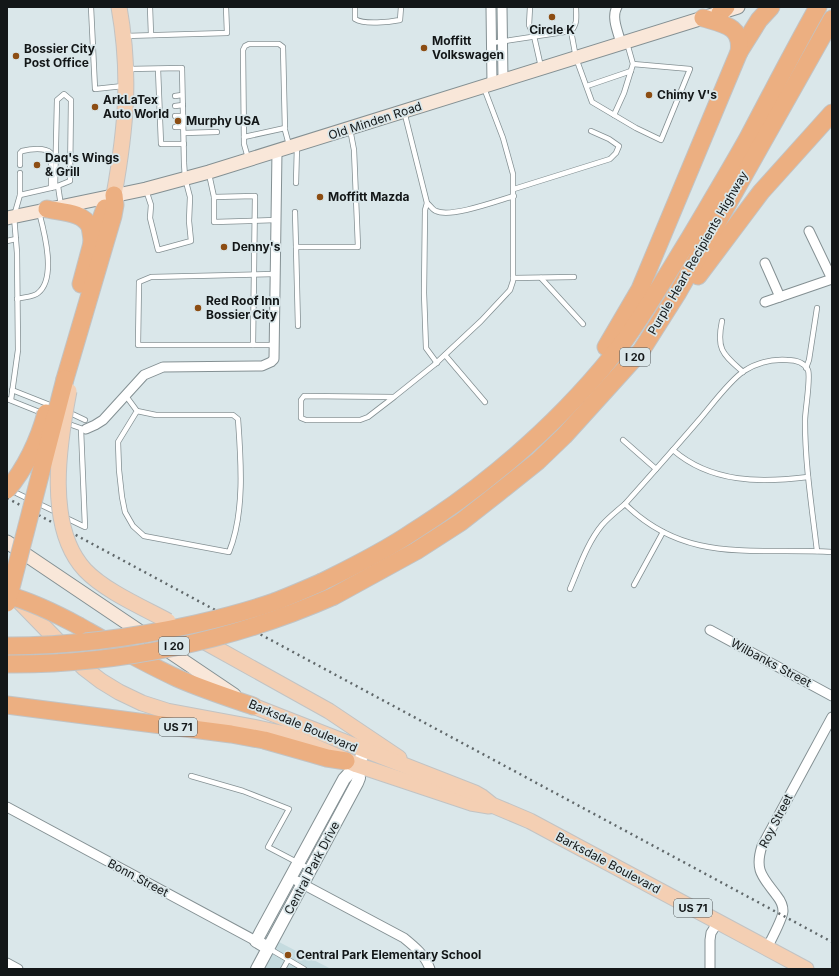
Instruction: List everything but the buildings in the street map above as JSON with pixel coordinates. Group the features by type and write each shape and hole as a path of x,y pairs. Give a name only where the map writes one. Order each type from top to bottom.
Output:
{"highway":[{"path":"560,413 610,342 640,289 739,52 759,20 771,7"},
{"name":"Purple Heart Recipients Highway","path":"7,646 78,644 116,639 178,628 253,609 322,582 371,557 409,535 456,503 522,450 560,413 606,364 625,340 655,297 747,138 816,10"},
{"path":"703,18 726,25 732,29 739,39 739,52"},
{"name":"Purple Heart Recipients Highway","path":"7,664 89,660 157,650 217,638 307,608 334,596 416,551 461,522 538,461 564,436 641,351 677,294 831,21"},
{"path":"641,351 761,192 832,113"},
{"path":"7,603 65,376 92,243 105,208 114,195"},
{"path":"7,489 27,459 65,376 113,216 115,205 114,195"},
{"path":"49,208 80,217 90,228 92,243"},
{"path":"7,594 50,611 124,652 177,678 253,706"},
{"name":"US 71","path":"7,705 231,734 264,740 327,758 352,763"}],"main road":[{"path":"114,195 124,133 126,86 124,36 119,7"},
{"name":"Old Minden Road","path":"11,217 146,188 209,172 703,18 723,10 738,7"},
{"path":"65,376 60,455 60,503 67,540 75,556 85,569 99,582 329,711 368,745"},
{"name":"Barksdale Boulevard","path":"7,542 183,662 253,706 368,745 398,758 444,782 475,793 492,805 536,824 806,969"},
{"name":"Barksdale Boulevard","path":"7,589 84,668 119,692 142,703 167,711 285,734 352,763 471,803 479,805 492,805"}],"street":[{"path":"492,7 493,84"},
{"path":"493,84 502,41 502,7"},
{"path":"616,8 615,21 624,42"},
{"path":"84,426 95,425 103,420 144,375 163,367 255,366 267,365 274,359 277,151"},
{"path":"766,302 832,279 809,231"},
{"path":"765,263 780,297"},
{"name":"Wilbanks Street","path":"710,630 832,696"},
{"name":"Roy Street","path":"767,948 782,915 783,909 781,902 761,874 759,857 762,846 832,717"},
{"name":"Central Park Drive","path":"256,941 352,763 368,745"},
{"name":"Central Park Drive","path":"257,969 359,778 352,763"},
{"name":"Bonn Street","path":"7,807 268,948"},
{"path":"291,877 404,938 421,953 430,969"},
{"path":"710,969 711,933 718,922"},
{"path":"7,963 18,969"}],"lane":[{"path":"91,7 95,89 126,86"},
{"path":"150,7 151,35"},
{"path":"124,36 227,34 226,7"},
{"path":"355,7 355,19 368,22 400,20 401,7"},
{"path":"530,7 529,25 534,36 541,68"},
{"path":"576,7 576,24 572,31 576,58 592,102 636,128 662,140 690,69 634,64"},
{"path":"492,43 572,31"},
{"path":"614,115 634,64 624,42"},
{"path":"248,160 244,144 243,50 245,46 249,44 279,44 283,47 285,128 293,146 296,183"},
{"path":"126,69 182,68 185,178 190,197 189,220 191,241 158,250 150,218 151,205 146,188"},
{"path":"158,69 159,84 162,96 162,127 160,144 184,144"},
{"path":"586,86 631,71"},
{"path":"159,84 165,84"},
{"path":"175,84 182,84"},
{"path":"394,397 304,396 301,400 301,418 306,420 360,420 368,417 394,397 437,363 481,321 510,290 513,281 513,174 503,138 493,84"},
{"path":"18,299 38,294 45,285 47,274 49,208 55,187 57,100 64,94 71,100 70,181 55,187 20,195"},
{"path":"175,96 182,96"},
{"path":"175,106 183,106"},
{"path":"404,112 427,203 425,210 424,293 426,348 437,363"},
{"path":"176,116 183,116"},
{"path":"175,127 183,127"},
{"path":"244,137 285,128"},
{"path":"296,247 358,247 354,150 350,128"},
{"path":"514,189 610,159 616,153 619,146 609,139 591,131"},
{"path":"184,133 217,132"},
{"path":"49,151 56,147"},
{"path":"20,164 20,153 22,151 45,149 49,151 51,153 55,187"},
{"path":"209,172 214,197 214,222 276,220"},
{"path":"20,173 20,195 11,217 16,239 18,350 12,390 9,399 84,426"},
{"path":"214,197 255,196 256,221 253,346"},
{"path":"427,203 436,211 448,213 468,210 514,196"},
{"path":"295,212 298,326"},
{"path":"7,241 16,239"},
{"path":"274,346 138,345 139,282 151,277 276,274"},
{"path":"513,278 574,277"},
{"path":"541,278 583,324"},
{"path":"806,368 809,360 817,308"},
{"path":"722,322 719,341 722,349 728,359 743,372"},
{"path":"445,355 485,402"},
{"path":"570,589 596,533 602,525 625,504 726,389 743,372 759,363 779,359 799,362 804,365 808,375 805,420 808,477 817,551"},
{"path":"12,390 84,426"},
{"path":"126,396 137,411 156,414 233,415 238,419 242,469 234,540 229,552 144,536 133,526 125,512 122,497 118,442 137,411"},
{"path":"7,489 85,526 84,426"},
{"path":"623,440 656,469"},
{"path":"673,450 682,458 697,466 730,478 754,481 808,477"},
{"path":"625,504 641,519 663,532 696,545 732,551 832,552"},
{"path":"634,585 663,532"},
{"path":"191,776 243,791 289,809 268,847 311,870"},
{"path":"335,796 347,802"},
{"path":"268,948 304,969"},
{"path":"283,969 288,960"}],"shaded area":[{"name":"Central Park Elementary School","path":"279,942 331,969 264,969"}],"railway":[{"path":"7,498 832,942"}],"place":[{"name":"Circle K","path":"552,17"},
{"name":"Moffitt Volkswagen","path":"424,48"},
{"name":"Bossier City Post Office","path":"16,56"},
{"name":"Chimy V's","path":"649,95"},
{"name":"ArkLaTex Auto World","path":"95,107"},
{"name":"Murphy USA","path":"178,121"},
{"name":"Daq's Wings & Grill","path":"37,165"},
{"name":"Moffitt Mazda","path":"320,197"},
{"name":"Denny's","path":"224,247"},
{"name":"Red Roof Inn Bossier City","path":"198,308"},
{"name":"Central Park Elementary School","path":"288,955"}]}
